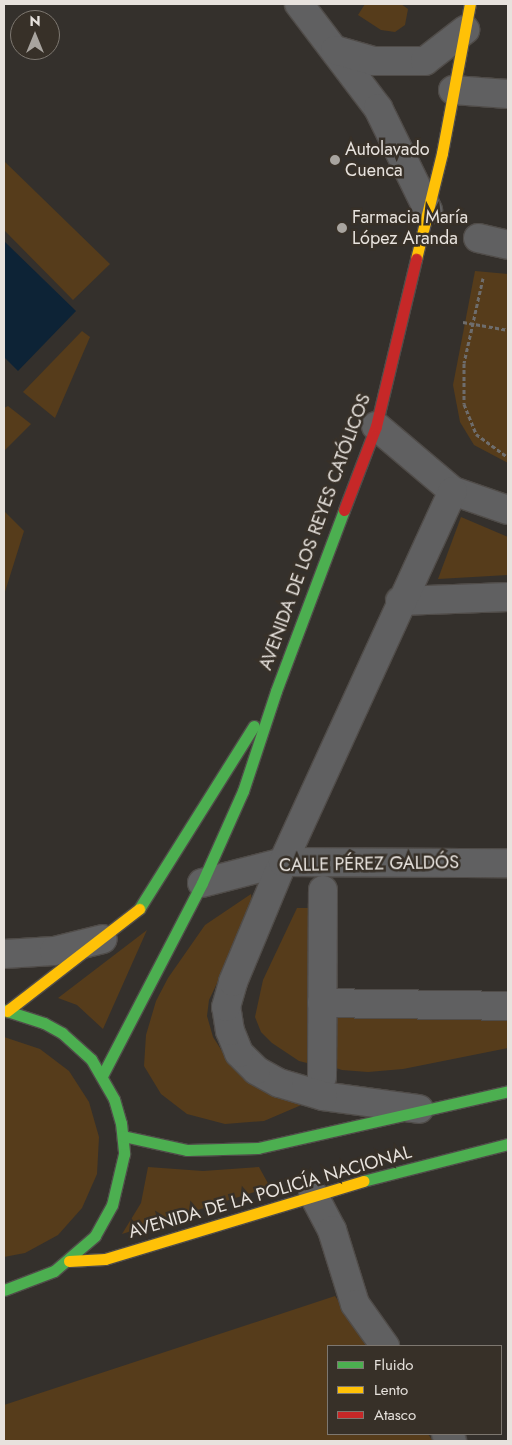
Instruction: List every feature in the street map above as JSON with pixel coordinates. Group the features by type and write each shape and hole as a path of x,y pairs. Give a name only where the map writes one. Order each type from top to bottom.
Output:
{"main road":[{"name":"AVENIDA DE LOS REYES CATÓLICOS","path":"102,1076 202,883 243,791 276,691 376,426 428,210 467,17"},
{"name":"AVENIDA DE LOS REYES CATÓLICOS","path":"5,1010 136,913 276,691"},
{"path":"4,1290 39,1279 69,1261 94,1236 112,1205 122,1171 123,1136 114,1099 91,1060 62,1033 26,1016 5,1010"},
{"path":"123,1136 187,1150 226,1152 300,1139 420,1109 508,1091"},
{"name":"AVENIDA DE LA POLICÍA NACIONAL","path":"69,1261 105,1259 313,1194 508,1144"}],"street":[{"path":"299,4 378,108 428,210"},
{"path":"335,50 373,61 426,61 467,17"},
{"path":"453,90 508,94"},
{"path":"478,238 508,244"},
{"path":"376,426 453,491 508,510"},
{"path":"420,1109 305,1092 256,1070 239,1053 226,1018 229,994 283,862 400,601 453,491"},
{"path":"400,601 508,596"},
{"name":"CALLE PÉREZ GALDÓS","path":"202,883 283,862 508,863"},
{"path":"322,890 322,1077"},
{"path":"4,954 54,951 103,938"},
{"path":"322,1003 508,1006"},
{"path":"313,1194 332,1230 355,1304 384,1345"}],"path":[{"path":"490,279 480,278 462,385 466,412 476,434 508,457"},
{"path":"464,322 508,330"}],"shaded area":[{"path":"365,4 401,4 408,9 405,25 395,32 381,30 358,15"},
{"path":"4,161 110,264 73,300 4,230"},
{"path":"475,271 508,274 508,463 474,445 460,422 453,385"},
{"path":"82,331 90,337 55,418 23,392"},
{"path":"8,406 31,424 4,451 4,408"},
{"path":"4,511 24,531 4,595"},
{"path":"461,517 508,537 508,575 438,579"},
{"path":"251,894 253,908 209,1000 207,1016 213,1037 229,1062 247,1077 306,1103 264,1121 225,1124 187,1114 161,1094 144,1066 146,1035 156,1001 168,978 205,925"},
{"path":"297,908 318,908 315,1065 299,1061 272,1043 261,1032 255,1017 263,980"},
{"path":"147,930 103,1029 77,1005 58,998"},
{"path":"330,1007 508,1017 508,1048 403,1069 368,1072 342,1070 330,1066"},
{"path":"4,1037 40,1049 69,1071 89,1102 99,1137 97,1174 82,1208 58,1235 25,1253 4,1257"},
{"path":"148,1167 203,1171 259,1167 270,1187 122,1234 141,1203"},
{"path":"335,1296 368,1345 327,1345 327,1435 429,1435 433,1441 4,1441 4,1405"}],"water":[{"path":"4,241 76,311 18,371 4,357"}],"traffic: fast":[{"path":"102,1076 202,883 243,791 276,691 344,510"},
{"path":"139,909 254,726"},
{"path":"4,1010 44,1023 62,1033 91,1059 114,1099 121,1123 124,1154 112,1205 95,1236 54,1271 4,1290"},
{"path":"123,1136 187,1150 258,1148 508,1091"},
{"path":"363,1181 508,1144"}],"traffic: slow":[{"path":"416,259 442,153 470,4"},
{"path":"7,1011 139,909"},
{"path":"69,1261 105,1259 363,1181"}],"traffic: jam":[{"path":"344,510 376,426 416,259"}],"place":[{"name":"Autolavado Cuenca","path":"335,160"},
{"name":"Farmacia María López Aranda","path":"342,228"}]}
